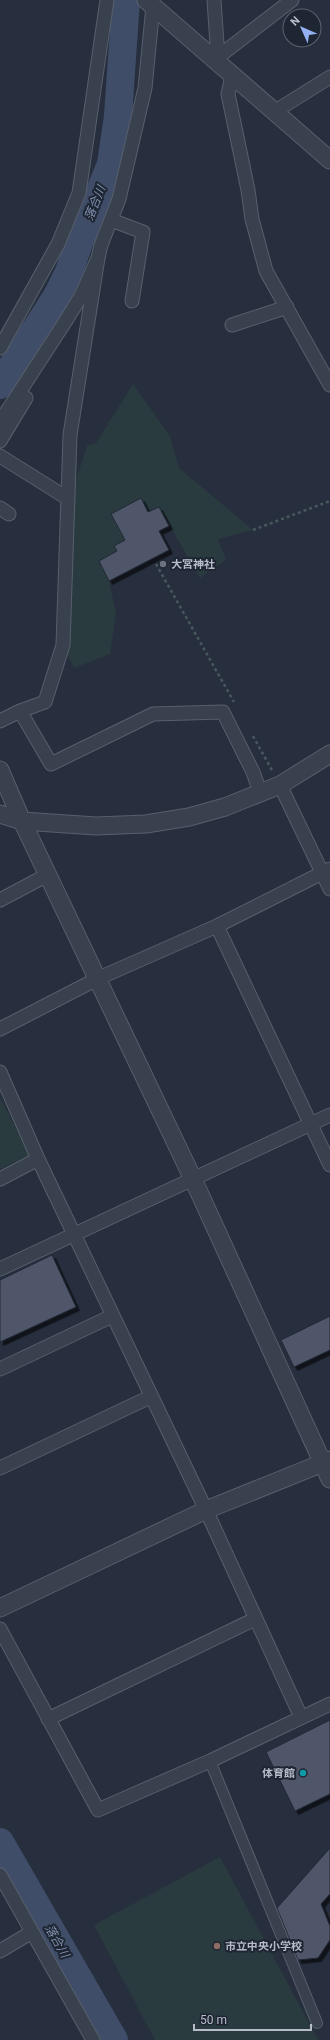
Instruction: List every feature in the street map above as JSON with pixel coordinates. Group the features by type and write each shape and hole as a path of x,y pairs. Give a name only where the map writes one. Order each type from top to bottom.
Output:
{"street":[{"path":"0,348 58,244 79,193 107,0"},
{"path":"214,0 217,44 214,60"},
{"path":"214,60 292,0"},
{"path":"150,3 330,160"},
{"path":"0,721 20,711 45,702 63,645 70,435 98,258 101,245 119,199 145,88 150,3"},
{"path":"232,76 228,94 248,190 252,219 266,271 330,385"},
{"path":"274,112 330,78"},
{"path":"111,220 143,232 132,301"},
{"path":"0,422 46,353 81,296 98,258"},
{"path":"232,325 287,307"},
{"path":"0,441 44,366 46,353"},
{"path":"0,456 67,498"},
{"path":"20,711 51,764 152,714 223,712 253,772 260,792"},
{"path":"0,814 22,821 96,826 146,824 189,817 225,807 280,785 330,754"},
{"path":"0,770 22,821 99,978 326,1462 330,1479"},
{"path":"280,785 326,871 330,888"},
{"path":"0,1029 99,978 217,926 326,871"},
{"path":"0,900 49,874"},
{"path":"217,926 330,1165"},
{"path":"0,1072 38,1159 150,1397 206,1510 301,1718"},
{"path":"0,1269 330,1115"},
{"path":"0,1179 38,1159"},
{"path":"0,1369 112,1316"},
{"path":"0,1468 150,1397"},
{"path":"0,1608 206,1510 326,1462"},
{"path":"48,1718 255,1619"},
{"path":"0,1629 98,1810 210,1761 330,1704"},
{"path":"210,1761 317,2023"},
{"path":"0,1875 93,2040"},
{"path":"0,1951 32,1932"}],"path":[{"path":"253,530 330,501"},
{"path":"156,564 237,709"},
{"path":"249,730 280,785"}],"shaded area":[{"path":"133,384 170,436 179,468 253,530 218,539 226,560 200,578 159,507 149,512 141,499 125,540 114,546 117,551 99,561 109,581 116,614 110,654 74,668 63,645 66,510 87,446 96,443"},
{"path":"0,1097 29,1155 0,1169"},
{"path":"220,1857 318,2040 155,2040 94,1925"}],"building":[{"path":"141,498 148,512 159,507 169,526 159,531 169,550 109,581 99,561 117,551 114,546 125,540 111,514"},
{"path":"52,1255 76,1307 0,1342 0,1280"},
{"path":"330,1316 330,1350 294,1367 281,1340"},
{"name":"体育館","path":"330,1720 330,1794 295,1811 266,1752"},
{"path":"330,1848 330,1894 321,1904 330,1926 330,1940 318,1958 298,1960 277,1908"}],"waterway":[{"name":"落合川","path":"0,385 57,296 69,272 80,240 111,164 118,116 126,0"},
{"name":"落合川","path":"0,1842 114,2040"}],"place":[{"name":"大宮神社","path":"163,564"},
{"name":"体育館","path":"303,1773"},
{"name":"市立中央小学校","path":"217,1946"}]}
